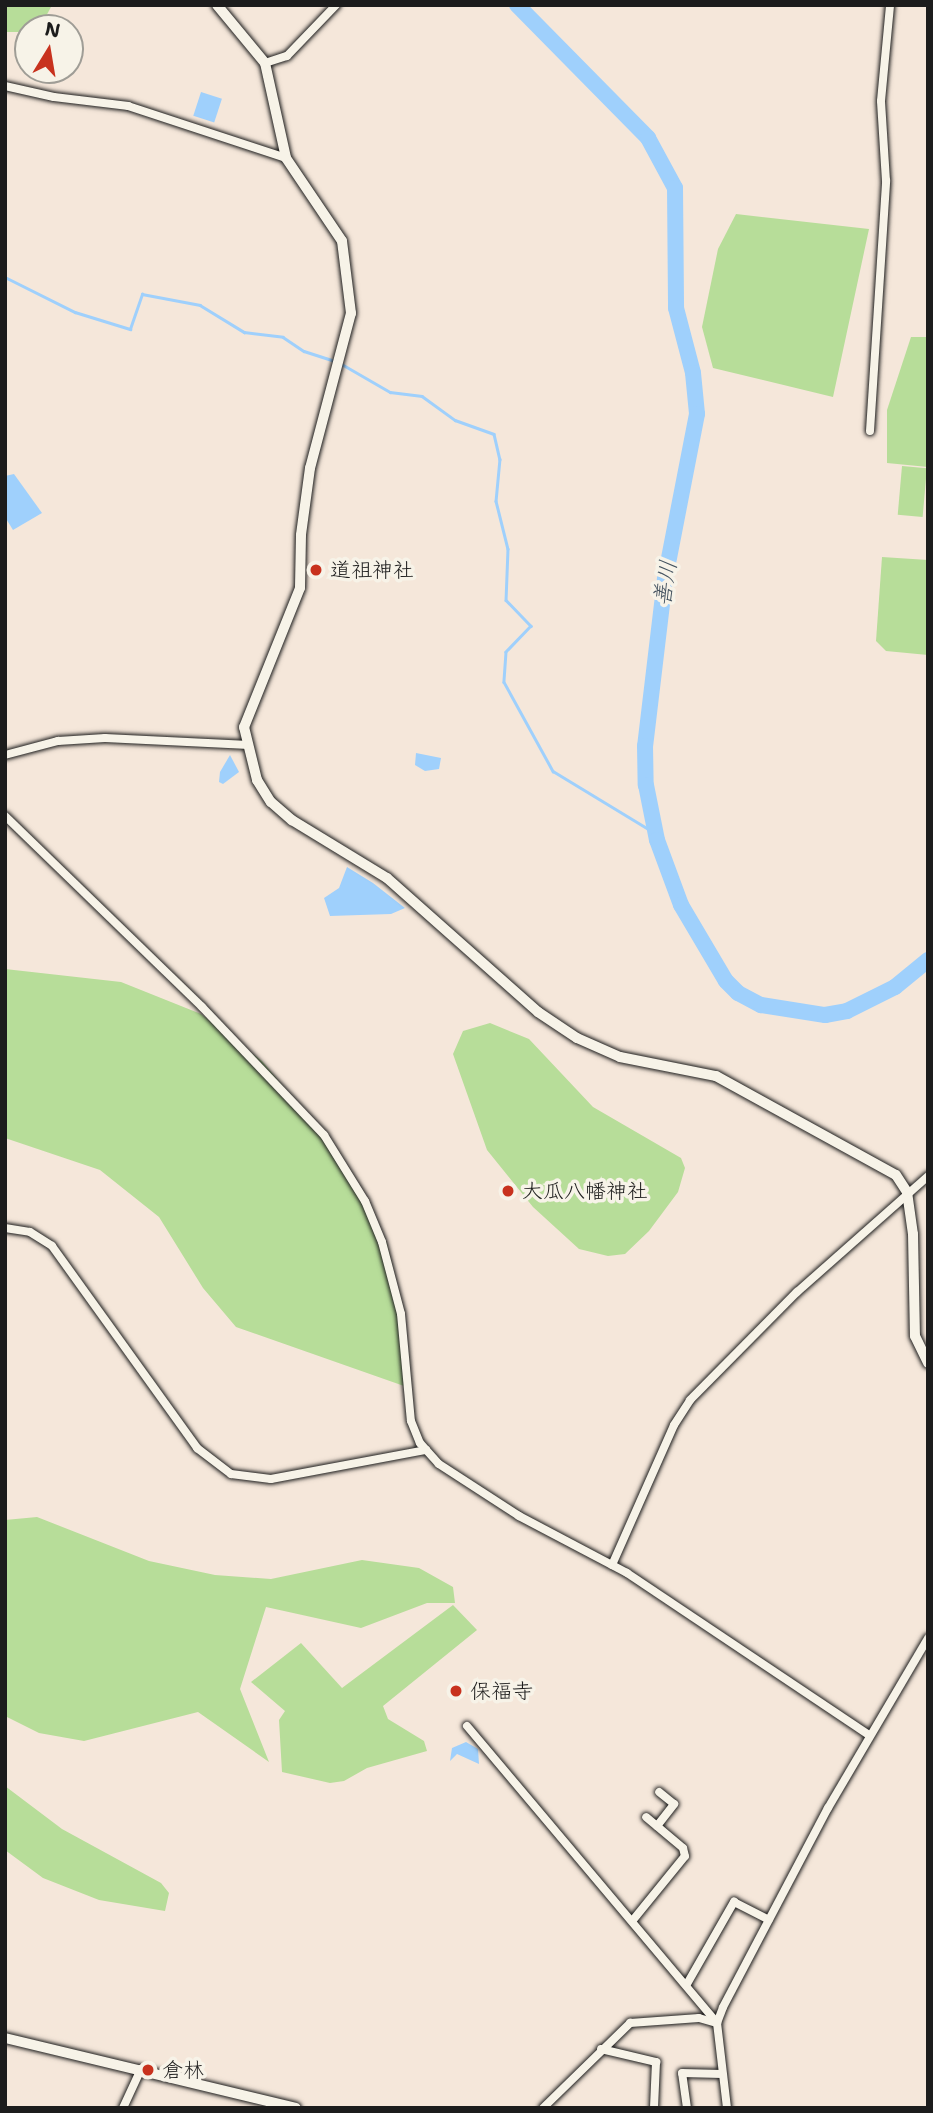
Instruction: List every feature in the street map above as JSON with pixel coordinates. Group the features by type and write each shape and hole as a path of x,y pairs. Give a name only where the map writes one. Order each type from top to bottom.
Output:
{"main road":[{"path":"5,2038 296,2108"}],"street":[{"path":"216,5 265,63 286,158 342,241 351,313 310,468 301,535 300,588 248,711 244,727 257,779 271,802 292,820 387,878 538,1012 577,1038 620,1057 716,1076 896,1175 907,1192 915,1336 928,1363"},
{"path":"265,63 287,56 336,5"},
{"path":"870,431 886,181 881,101 890,5"},
{"path":"5,86 54,97 128,106 286,158"},
{"path":"5,755 58,741 105,738 249,745"},
{"path":"5,816 202,1007 324,1135 342,1162 382,1242 401,1314 411,1421 426,1450 467,1486 612,1565 869,1735"},
{"path":"612,1565 668,1436 690,1400 722,1364 907,1192 928,1176"},
{"path":"5,1228 30,1233 52,1246 197,1448 231,1474 271,1479 426,1450"},
{"path":"717,2024 769,1920 869,1735 928,1638"},
{"path":"467,1727 687,1984 717,2024 727,2108"},
{"path":"657,1826 674,1804 659,1792"},
{"path":"633,1920 685,1856 683,1848 646,1817"},
{"path":"687,1984 734,1902 769,1920"},
{"path":"543,2108 629,2022 644,2019 699,2018 717,2024"},
{"path":"601,2049 656,2062 654,2108"},
{"path":"123,2108 141,2069"},
{"path":"688,2108 682,2073 722,2074"}],"green space":[{"path":"5,5 52,5 47,14 14,14 14,32 5,32"},
{"path":"736,214 869,229 833,397 713,368 702,327 718,249"},
{"path":"911,337 928,337 928,467 887,463 887,410"},
{"path":"902,466 927,468 923,517 898,515"},
{"path":"882,557 928,560 928,655 886,651 876,641"},
{"path":"5,969 121,982 201,1014 262,1061 341,1156 387,1243 405,1320 404,1386 236,1327 203,1288 159,1217 100,1170 5,1138"},
{"path":"490,1023 529,1039 593,1107 681,1158 685,1168 678,1192 649,1231 625,1254 608,1256 579,1249 533,1207 487,1150 453,1054 463,1031"},
{"path":"37,1517 149,1561 215,1575 271,1579 362,1560 419,1568 453,1587 455,1603 427,1603 361,1628 266,1607 240,1689 269,1762 198,1712 84,1741 39,1733 5,1716 5,1520"},
{"path":"453,1605 477,1630 383,1706 388,1719 424,1741 427,1751 367,1768 344,1781 330,1783 282,1772 279,1720 285,1711 251,1682 301,1643 342,1688"},
{"path":"5,1786 62,1829 161,1883 169,1893 165,1911 99,1900 43,1878 5,1850"}],"water":[{"path":"201,92 222,99 214,123 193,116"},
{"path":"14,474 42,513 13,530 5,517 5,476"},
{"path":"416,753 441,758 439,769 425,771 415,765"},
{"path":"230,755 239,772 223,784 219,782 220,772"},
{"path":"347,867 405,908 391,914 330,916 324,898 339,888"},
{"path":"466,1742 478,1749 479,1764 457,1754 450,1761 452,1748"}],"waterway":[{"name":"善川","path":"517,5 648,138 675,188 676,308 693,373 697,414 665,579 645,746 646,785 657,840 681,905 726,981 738,993 761,1005 825,1015 847,1011 895,987 928,960"},
{"path":"5,277 75,312 130,329 142,294 200,305 244,332 283,337 304,351 334,361"},
{"path":"340,363 390,392 422,396 455,420 494,434 500,459 496,501 508,549 506,600 531,626 506,652 504,682 553,771 655,833"}],"place":[{"name":"道祖神社","path":"316,570"},
{"name":"大瓜八幡神社","path":"508,1191"},
{"name":"保福寺","path":"456,1691"},
{"name":"倉林","path":"148,2070"}]}
